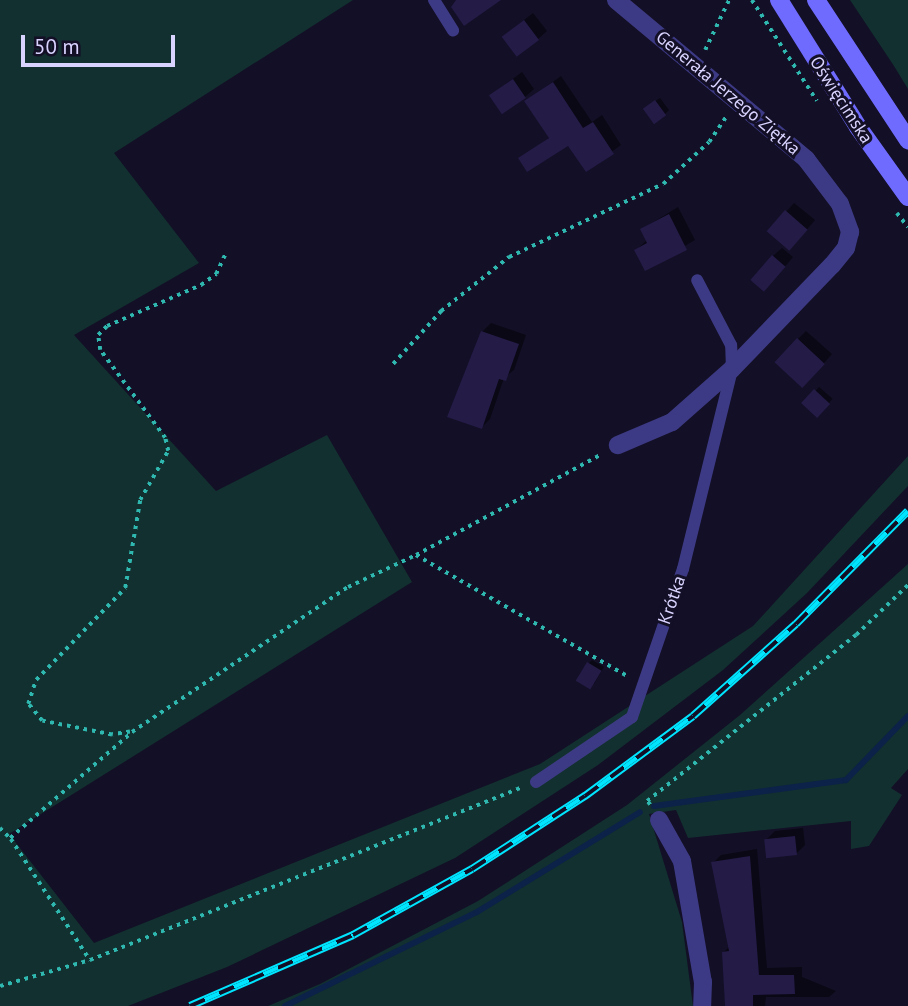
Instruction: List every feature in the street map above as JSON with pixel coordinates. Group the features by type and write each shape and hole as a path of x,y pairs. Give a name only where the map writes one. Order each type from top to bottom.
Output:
{"main road":[{"name":"Oświęcimska","path":"779,0 858,127 908,197"},
{"name":"Oświęcimska","path":"816,0 908,140"}],"street":[{"name":"Generała Jerzego Ziętka","path":"616,0 806,159 840,204 850,232 846,248 832,265 732,369"},
{"path":"618,445 672,422 732,369"},
{"path":"659,820 682,861 704,982 702,1006"}],"lane":[{"path":"434,0 453,31"},
{"name":"Krótka","path":"536,782 632,717 683,569 732,369 731,345 697,280"}],"path":[{"path":"697,68 729,0"},
{"path":"393,364 441,312 509,257 663,184 709,142 737,101"},
{"path":"132,732 113,736 42,721 28,704 36,680 125,588 140,500 168,451 165,438 100,349 98,335 107,326 201,285 216,274 225,255"},
{"path":"10,838 132,732 348,587 416,555 618,445"},
{"path":"416,555 643,685"},
{"path":"659,820 647,801 856,635 908,585"},
{"path":"0,986 90,960 536,782"},
{"path":"0,828 10,838 90,960"}],"green space":[{"path":"0,0 353,0 114,153 199,263 74,335 216,491 327,435 412,582 9,834 94,943 540,764 753,626 908,456 908,486 807,593 723,670 598,765 455,858 227,967 128,1006 0,1006"},
{"path":"850,0 908,0 908,89 894,66"},
{"path":"908,564 908,769 891,788 902,795 869,846 851,849 851,821 688,838 676,810 649,814 682,922 693,1006 268,1006 320,984 478,901 627,805 740,715"}],"building":[{"path":"456,0 501,0 464,26 451,7"},
{"path":"524,20 539,40 517,57 502,37"},
{"path":"513,79 526,98 502,114 489,95"},
{"path":"553,82 583,128 593,122 614,154 586,172 568,146 527,172 518,158 549,138 524,101"},
{"path":"655,100 666,115 654,124 643,109"},
{"path":"785,210 808,230 789,251 767,231"},
{"path":"669,214 687,250 645,271 634,250 647,243 640,229"},
{"path":"772,255 786,267 764,292 750,280"},
{"path":"481,331 519,344 506,381 499,379 482,429 447,417"},
{"path":"797,338 825,364 802,388 774,362"},
{"path":"814,389 830,404 817,418 801,403"},
{"path":"587,662 602,671 590,690 576,681"},
{"path":"795,836 797,855 766,858 764,839"},
{"path":"750,856 759,975 794,975 795,994 753,995 753,1006 725,1006 722,952 729,951 711,862"}],"waterway":[{"path":"654,806 846,780 908,716"},
{"path":"285,1006 477,912 640,812"}],"railway":[{"path":"190,1006 353,935 472,869 585,796 693,716 796,624 908,511"}]}
